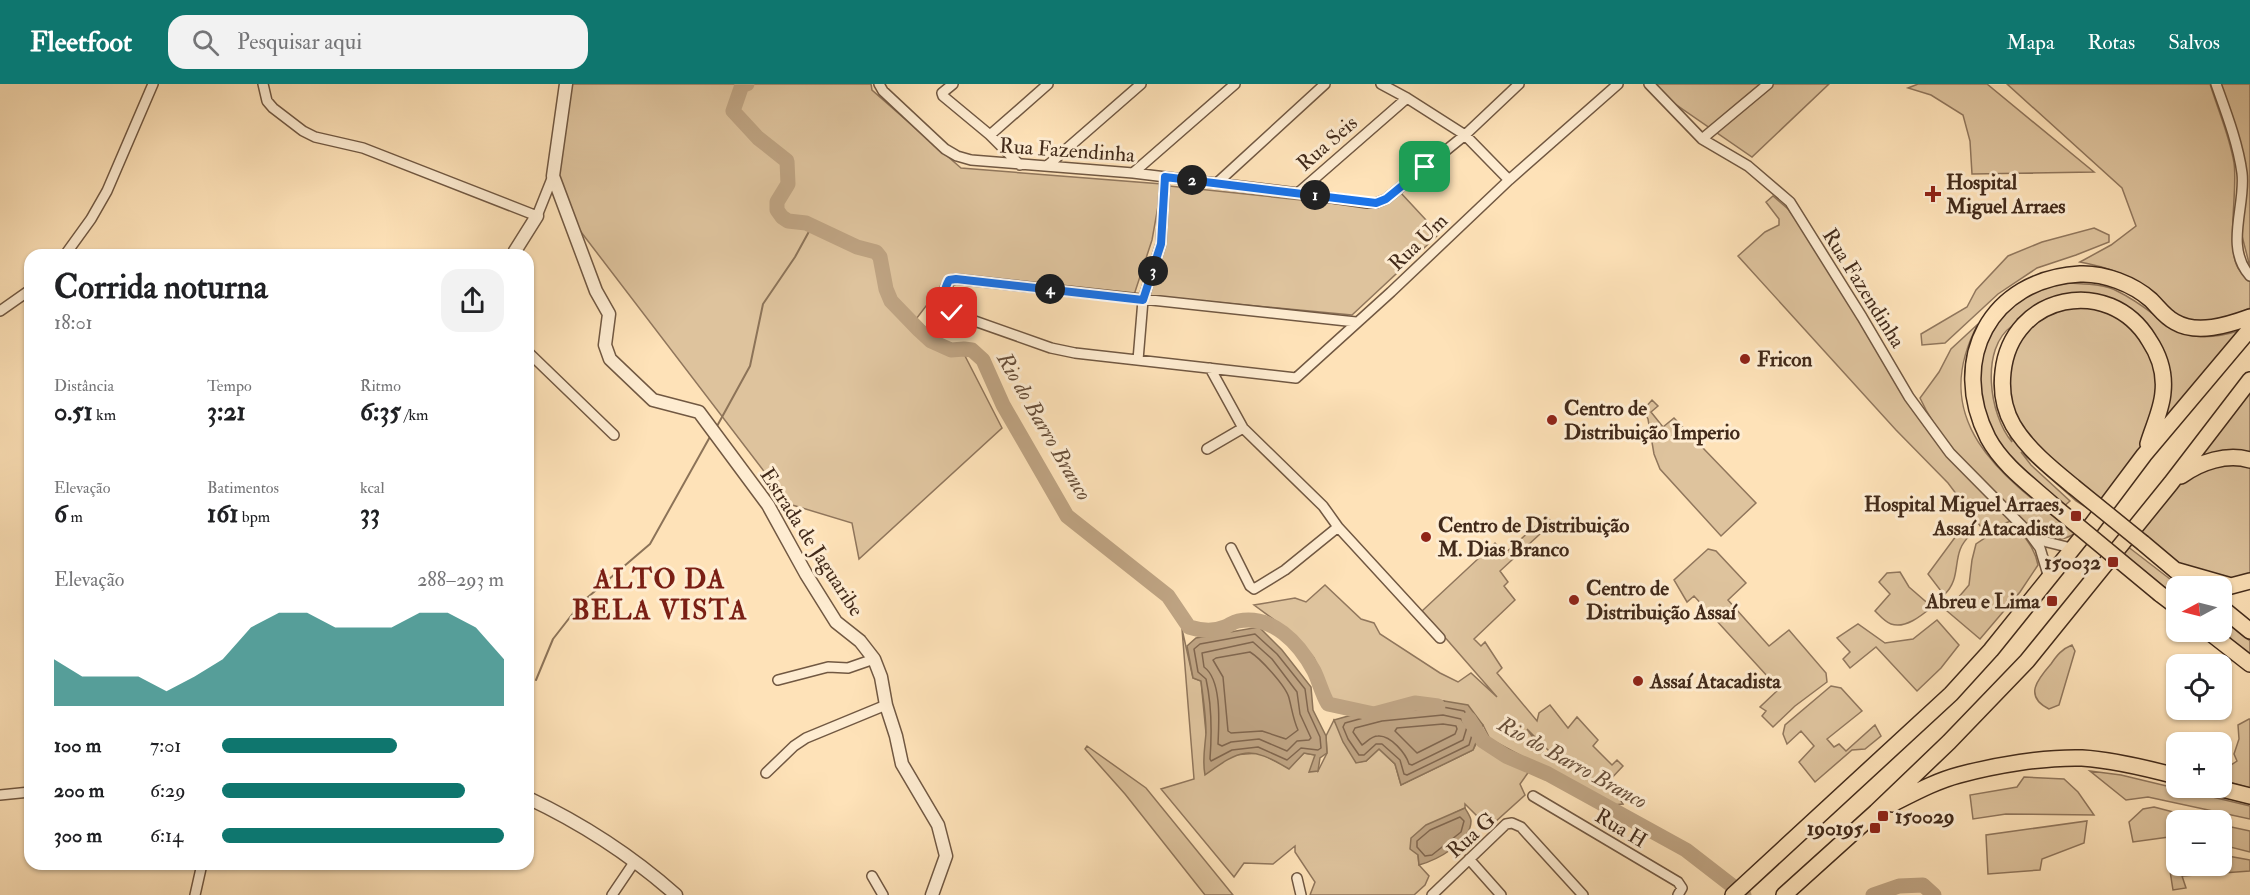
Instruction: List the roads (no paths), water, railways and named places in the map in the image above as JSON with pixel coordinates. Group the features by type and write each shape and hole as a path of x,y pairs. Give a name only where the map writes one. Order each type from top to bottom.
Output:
{"highway":[{"path":"2166,598 2055,507 2002,458 1989,440 1976,406 1973,376 1979,340 2004,303 2017,293 2037,283 2080,274 2099,275 2127,284 2150,299 2175,323 2185,326 2215,328 2250,317"},
{"path":"2144,455 2159,413 2163,392 2162,371 2157,353 2142,328 2120,309 2103,303 2078,300 2042,310 2028,319 2018,329 2006,352 2001,385 2005,406 2012,423 2023,439 2073,487 2182,576"},
{"path":"1733,895 1951,694 1991,650 2090,527 2144,455 2250,329"},
{"path":"1784,895 1949,742 2027,661 2171,483 2250,380"},
{"path":"2171,483 2190,469 2223,458 2239,456 2250,460"},
{"path":"2175,570 2231,585 2250,581"},
{"path":"2232,616 2250,631"},
{"path":"2221,642 2250,664"},
{"path":"1876,812 1917,791 1959,775 2011,765 2083,758 2139,766 2166,773"},
{"path":"2232,792 2250,796"}],"street":[{"path":"69,249 85,228 107,191 153,84"},
{"path":"263,84 267,100 273,108 309,134 363,147 537,216"},
{"name":"Estrada de Jaguaribe","path":"566,84 553,176 596,291 609,314 605,345 610,359 653,400 699,412 768,505 806,574 836,622 860,641 874,659 881,677 902,764 938,825 946,855 932,895"},
{"path":"953,84 942,93 1020,165"},
{"path":"990,135 1048,84"},
{"path":"1047,166 1141,84"},
{"path":"1133,172 1234,84"},
{"path":"1217,183 1325,84"},
{"path":"1381,84 1465,135 1509,180"},
{"name":"Rua Fazendinha","path":"881,88 945,149 971,160 1133,172 1376,203 1386,199 1465,135 1519,84"},
{"name":"Rua Um","path":"1210,368 1296,378 1509,180 1618,84"},
{"name":"Rua Fazendinha","path":"1649,84 1702,139 1748,166 1790,202 1910,397 1936,435 1973,479 2028,533 2040,548 2049,578"},
{"path":"1702,139 1768,84"},
{"path":"2216,84 2240,159 2243,186 2237,241 2243,266 2250,276"},
{"name":"Rua Seis","path":"1298,193 1407,98"},
{"path":"516,249 537,216 553,176"},
{"path":"1138,360 1143,300 1161,244 1165,177"},
{"path":"1356,322 956,279 949,280 943,304 946,310 1051,348 1075,353 1210,368 1243,428 1323,506 1338,527 1440,638"},
{"path":"0,311 24,294"},
{"path":"534,358 614,435"},
{"path":"1207,449 1243,428"},
{"path":"1231,548 1246,580 1254,589 1285,570 1338,527"},
{"name":"Rua Fazendinha","path":"2028,533 2047,542 2071,548"},
{"path":"778,680 828,667 848,668 874,659"},
{"path":"766,774 794,746 806,738 886,705"},
{"path":"0,795 24,793"},
{"name":"Rua H","path":"1533,796 1678,882 1682,888 1678,895"},
{"path":"534,801 593,834 635,861 676,895"},
{"name":"Rua G","path":"1432,895 1506,824 1517,824 1583,895"},
{"path":"1469,859 1501,895"},
{"path":"612,895 635,861"},
{"path":"195,895 201,870"},
{"path":"873,876 883,895"},
{"path":"1297,878 1302,895"}],"water":[{"path":"1259,627 1282,650 1311,687 1313,710 1326,736 1327,753 1320,758 1318,771 1309,772 1315,755 1304,753 1289,769 1264,756 1246,753 1237,755 1205,775 1206,726 1201,681 1193,678 1187,646 1196,638"},
{"path":"1444,701 1468,705 1483,725 1473,750 1401,785 1395,764 1379,749 1366,761 1356,763 1343,742 1334,720 1380,707"},
{"path":"1465,808 1471,821 1470,829 1465,836 1452,849 1419,865 1418,855 1410,849 1411,838 1426,825"}],"waterway":[{"name":"Rio do Barro Branco","path":"747,84 742,85 733,111 758,138 787,161 788,184 777,202 777,210 782,217 788,221 806,223 857,247 876,252 880,257 886,289 891,301 919,330 931,341 951,350 972,350 983,360 1003,405 1067,516 1168,596 1189,627 1203,630 1221,629 1236,621 1250,620 1273,626 1301,650 1314,671 1328,704 1374,714 1415,703 1438,706"},
{"path":"716,428 750,366 763,304 795,257 812,226"},
{"path":"536,680 553,639 581,603 650,544 711,435"},
{"name":"Rio do Barro Branco","path":"1469,719 1483,741 1506,756 1548,774 1686,850 1744,895"},
{"name":"Rio do Barro Branco","path":"1873,895 1899,886 1923,885 1934,895"}],"place":[{"name":"Hospital Miguel Arraes","path":"1933,194"},
{"name":"Fricon","path":"1745,359"},
{"name":"Centro de Distribuição Imperio","path":"1552,420"},
{"name":"Hospital Miguel Arraes, Assaí Atacadista","path":"2076,516"},
{"name":"Centro de Distribuição M. Dias Branco","path":"1426,537"},
{"name":"150032","path":"2113,562"},
{"name":"Centro de Distribuição Assaí","path":"1574,600"},
{"name":"Abreu e Lima","path":"2052,601"},
{"name":"Assaí Atacadista","path":"1638,681"},
{"name":"150029","path":"1883,816"},
{"name":"190195","path":"1875,828"}],"district":[{"name":"ALTO DA BELA VISTA","path":"660,594"}]}
